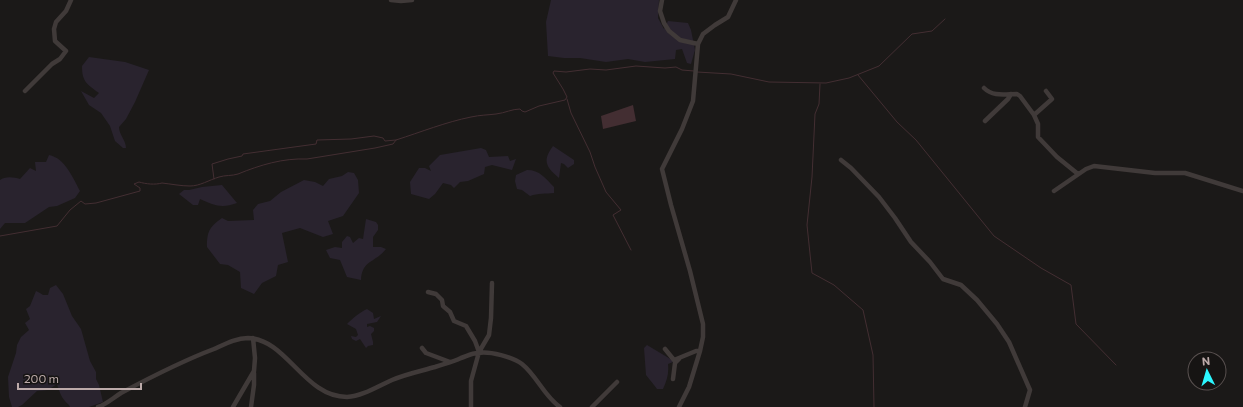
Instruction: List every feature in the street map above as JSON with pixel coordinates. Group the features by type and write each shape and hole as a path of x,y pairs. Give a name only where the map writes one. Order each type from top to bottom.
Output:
{"street":[{"path":"25,91 52,64 60,60 66,51 56,41 54,29 56,22 66,11 71,0"},
{"path":"391,0 412,0"},
{"path":"662,0 660,11 664,23 669,31 680,40 698,44"},
{"path":"679,407 689,387 700,351 703,338 703,324 698,299 662,169 682,129 693,101 698,44 703,34 728,18 736,0"},
{"path":"984,88 989,93 993,94 1011,94 1020,96 1034,115 1038,124 1038,137 1057,157 1078,174"},
{"path":"1034,115 1052,99 1046,91"},
{"path":"985,121 1008,99 1011,94"},
{"path":"841,160 851,168 879,197 911,242 930,262 943,279 961,286 977,300 997,324 1009,342 1030,390 1025,407"},
{"path":"1054,191 1086,169 1094,166 1155,173 1184,173 1243,191"},
{"path":"471,407 471,381 479,352 489,335 492,283"},
{"path":"428,292 436,294 442,300 443,306 450,312 454,321 466,326 475,341 479,352"},
{"path":"98,407 149,379 202,354 232,341 253,338 266,343 275,349 310,382 323,391 334,395 346,397 357,396 394,379 479,352 506,357 521,364 560,407"},
{"path":"251,407 256,358 253,338"},
{"path":"422,348 426,352 450,362"},
{"path":"665,349 674,360 696,351 700,351"},
{"path":"673,379 675,363 678,359"},
{"path":"233,407 254,372"},
{"path":"592,407 617,382"}],"shaded area":[{"path":"551,0 659,0 658,18 664,29 668,21 688,23 695,50 691,64 687,63 682,49 676,50 675,59 645,62 628,59 606,62 580,58 548,56 546,22"},
{"path":"89,57 125,62 149,70 135,102 126,119 119,127 126,148 123,148 115,141 110,126 101,113 89,105 81,91 94,98 99,93 88,85 83,76 82,66"},
{"path":"633,105 636,121 603,129 601,116"},
{"path":"553,146 574,160 574,164 568,168 561,163 559,178 547,164 547,156"},
{"path":"481,148 486,150 489,157 508,156 510,161 516,159 512,170 492,165 485,167 484,174 468,181 460,182 454,188 451,185 443,183 435,194 429,199 411,194 410,182 419,168 425,168 431,171 429,166 440,155"},
{"path":"49,155 60,160 64,164 80,191 75,198 57,206 49,207 25,223 5,223 0,229 0,180 10,177 20,179 30,168 36,171 35,162 46,162"},
{"path":"527,170 535,171 542,175 554,187 554,193 530,196 522,190 517,189 515,181 516,175"},
{"path":"348,172 354,173 358,180 359,193 343,216 328,221 333,234 323,237 300,228 282,233 288,262 278,265 276,276 262,283 254,294 241,288 240,272 228,265 220,264 207,247 208,234 210,230 214,224 222,218 228,221 254,220 253,210 258,204 270,201 281,192 304,180 315,182 323,186 329,179 342,176"},
{"path":"222,185 237,203 226,206 218,206 200,199 198,205 193,205 179,194 184,190"},
{"path":"366,219 376,222 378,225 378,230 373,237 373,247 381,247 386,249 382,254 366,265 361,280 347,277 340,260 330,258 326,250 335,247 342,248 342,242 347,236 350,237 353,243 359,238 363,239"},
{"path":"56,285 63,294 72,316 81,329 90,361 96,372 96,379 103,402 89,407 70,407 62,398 57,384 48,390 37,391 22,405 12,407 9,397 8,377 16,353 17,345 21,337 29,330 25,323 30,319 26,309 30,306 36,291 43,295 48,295 50,288"},
{"path":"367,309 373,313 374,319 381,316 377,322 367,324 367,327 370,326 374,328 374,331 371,334 373,345 366,348 360,339 356,341 352,339 351,336 356,337 358,335 356,329 347,324"},
{"path":"647,345 673,362 668,364 666,383 663,389 657,389 646,375 644,348"}],"waterway":[{"path":"697,72 731,74 769,82 826,83 849,78 879,66 912,34 932,31 945,19"},
{"path":"0,236 57,226 70,210 81,201 85,204 96,203 140,191 140,188 134,184 139,182 194,186 219,177 236,175 263,165 280,161 307,159 393,144 396,140 462,119 517,109 525,112 539,106 565,100 567,97 553,73 554,71 566,72 590,69 606,70 636,66 665,68 676,67 682,70 694,71"},
{"path":"858,75 897,122 916,140 994,236 1041,268 1071,285 1076,324 1116,365"},
{"path":"820,84 819,104 815,114 812,177 807,225 812,273 834,285 863,310 873,355 874,407"},
{"path":"567,99 571,113 590,152 606,192 621,210 613,215 631,250"},
{"path":"214,179 212,164 242,156 243,154 316,144 317,140 351,139 374,136 383,138 385,141 396,140"}]}
